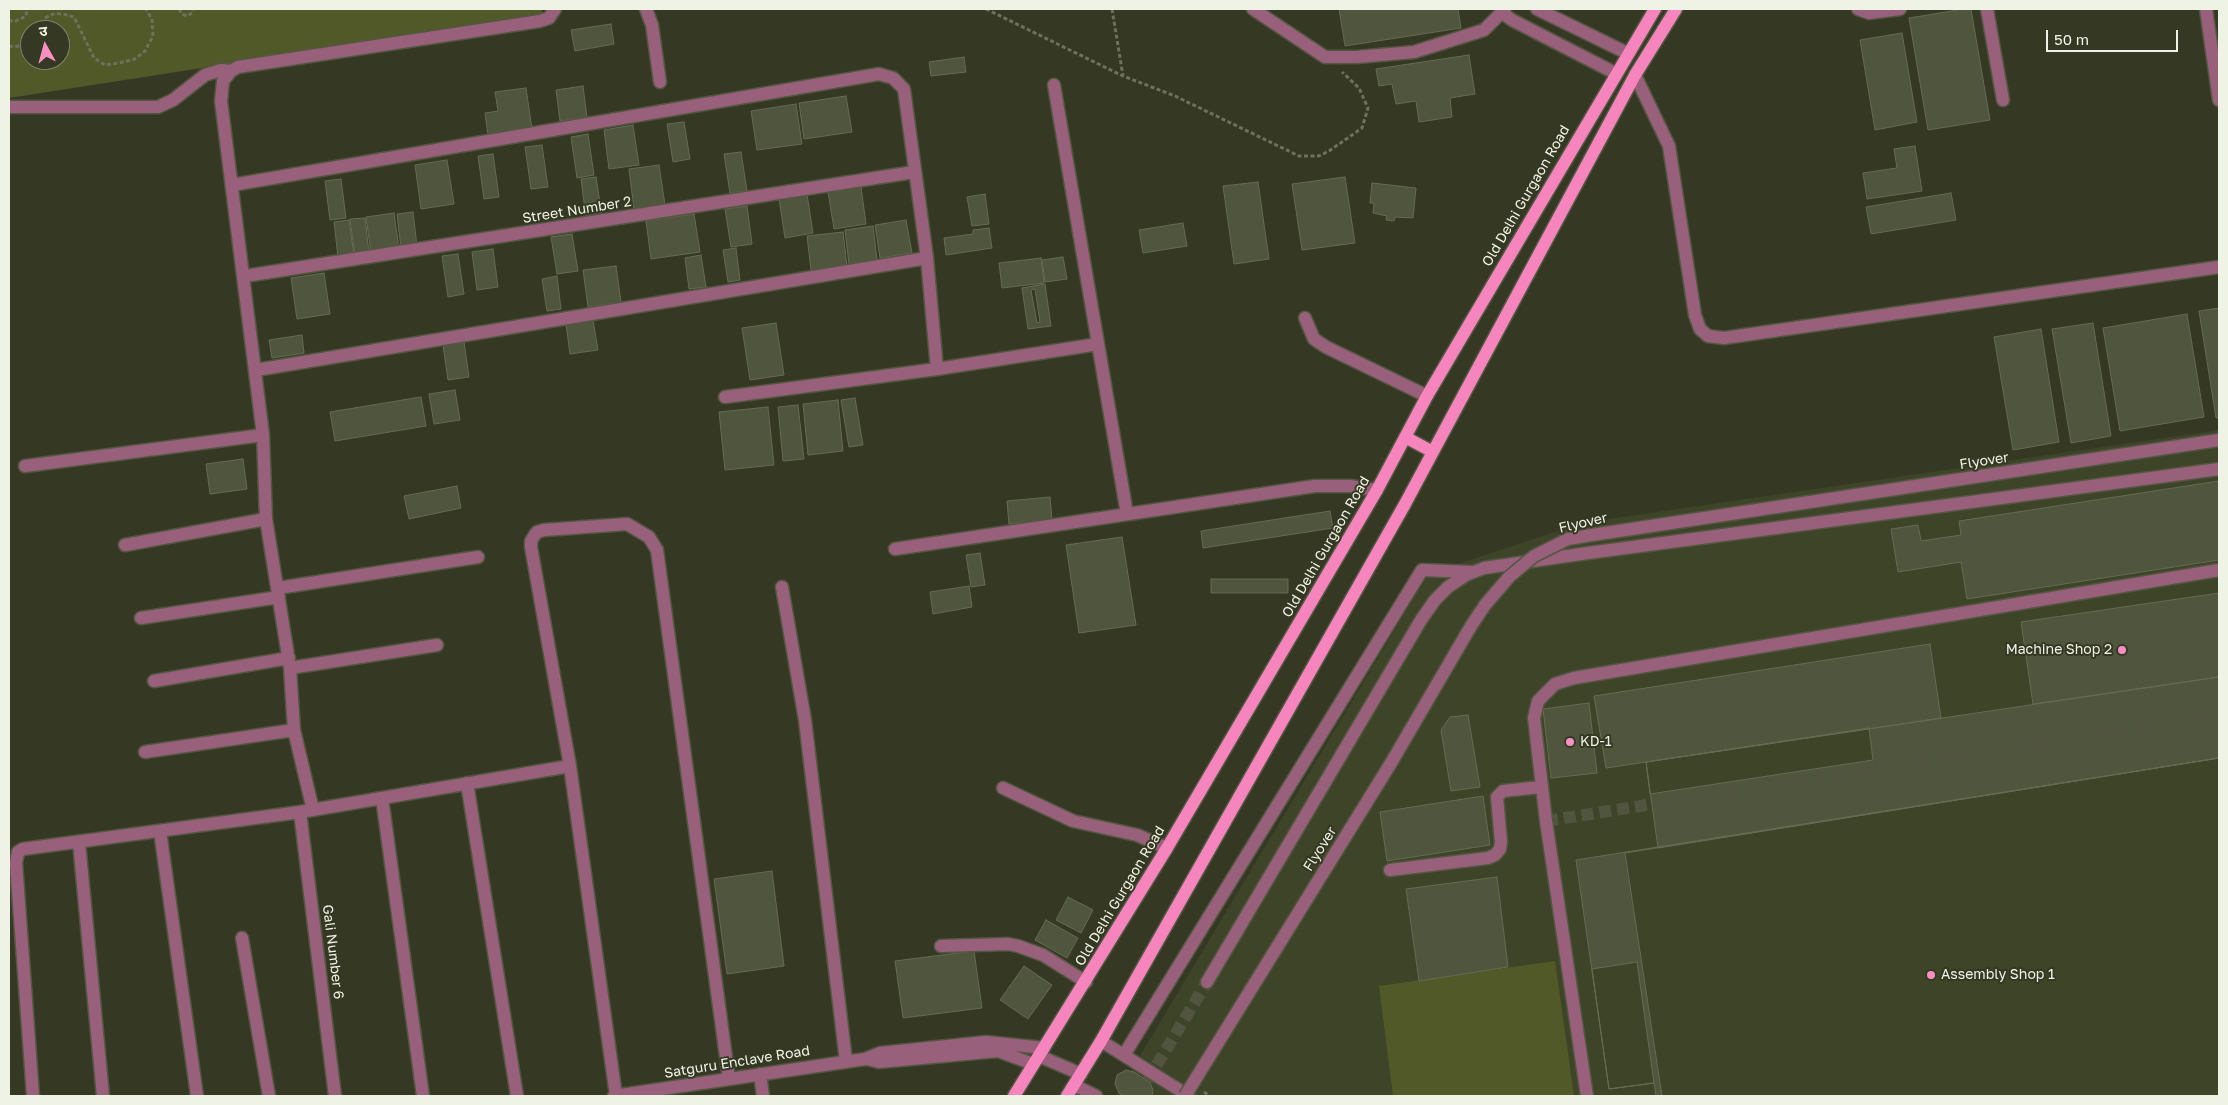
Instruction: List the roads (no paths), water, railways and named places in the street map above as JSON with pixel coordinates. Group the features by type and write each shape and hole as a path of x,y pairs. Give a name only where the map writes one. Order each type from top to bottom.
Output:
{"main road":[{"path":"1070,1091 1101,1041 1433,452 1635,75 1676,9"},
{"name":"Old Delhi Gurgaon Road","path":"1014,1096 1167,848 1377,490 1427,396 1653,10"},
{"path":"1405,437 1433,452"}],"street":[{"path":"9,107 158,107 173,100 205,75 221,70 231,71 245,66 540,21 549,18 555,9"},
{"path":"646,9 652,25 660,82"},
{"path":"1253,9 1325,57 1357,57 1414,52 1484,30 1503,11 1512,20 1615,73"},
{"path":"1537,9 1626,54"},
{"path":"1858,9 1870,13 1900,9"},
{"path":"1988,9 2003,100"},
{"path":"2206,9 2219,100"},
{"name":"Gali Number 6","path":"231,71 223,81 221,101 245,276 263,435 266,519 290,663 294,730 307,811 336,1096"},
{"path":"232,185 879,74 893,78 904,89 927,258 937,369"},
{"path":"1635,75 1669,146 1695,315 1700,329 1708,336 1724,338 2219,267"},
{"path":"1054,84 1127,514"},
{"name":"Street Number 2","path":"245,276 914,172"},
{"path":"256,370 927,258"},
{"path":"1305,318 1314,339 1326,347 1427,396"},
{"path":"725,397 937,369 1098,344"},
{"path":"25,466 263,435"},
{"name":"Flyover","path":"1185,1096 1391,763 1471,626 1485,605 1509,577 1534,556 1568,539 2219,440"},
{"path":"1207,982 1421,620 1435,600 1448,587 1474,572 1484,568 1588,553 2219,469"},
{"path":"895,549 1332,485 1377,490"},
{"path":"125,545 266,519"},
{"path":"615,1096 570,766 530,541 538,532 544,530 627,524 649,537 657,550 729,1079"},
{"path":"141,618 478,557"},
{"path":"1124,1056 1422,570 1474,572"},
{"path":"1587,1096 1541,787 1534,718 1538,701 1555,684 1574,678 2219,570"},
{"path":"782,587 804,720 846,1061"},
{"path":"154,681 437,645"},
{"path":"145,752 294,730"},
{"path":"33,1096 16,856 18,852 23,849 307,811 570,766"},
{"path":"467,783 517,1096"},
{"path":"1390,870 1488,858 1500,849 1497,797 1503,791 1541,787"},
{"path":"1003,788 1073,821 1137,835 1167,848"},
{"path":"382,798 423,1096"},
{"path":"160,831 197,1096"},
{"path":"79,842 103,1096"},
{"path":"242,938 268,1096"},
{"path":"942,946 1008,944 1018,946 1043,955 1086,982"},
{"path":"1101,1041 1189,1096"},
{"name":"Satguru Enclave Road","path":"615,1096 671,1092 729,1079 865,1059 880,1053 986,1042 1039,1056"},
{"name":"Satguru Enclave Road","path":"865,1059 879,1062 998,1051 1039,1056"},
{"path":"1039,1056 1081,1074"},
{"path":"760,1074 763,1096"},
{"path":"1070,1091 1096,1096"}],"tunnel":[{"path":"1546,821 2219,714"},
{"path":"1138,1096 1207,982"}],"place":[{"name":"Machine Shop 2","path":"2122,650"},
{"name":"KD-1","path":"1570,742"},
{"name":"Assembly Shop 1","path":"1931,975"}]}
